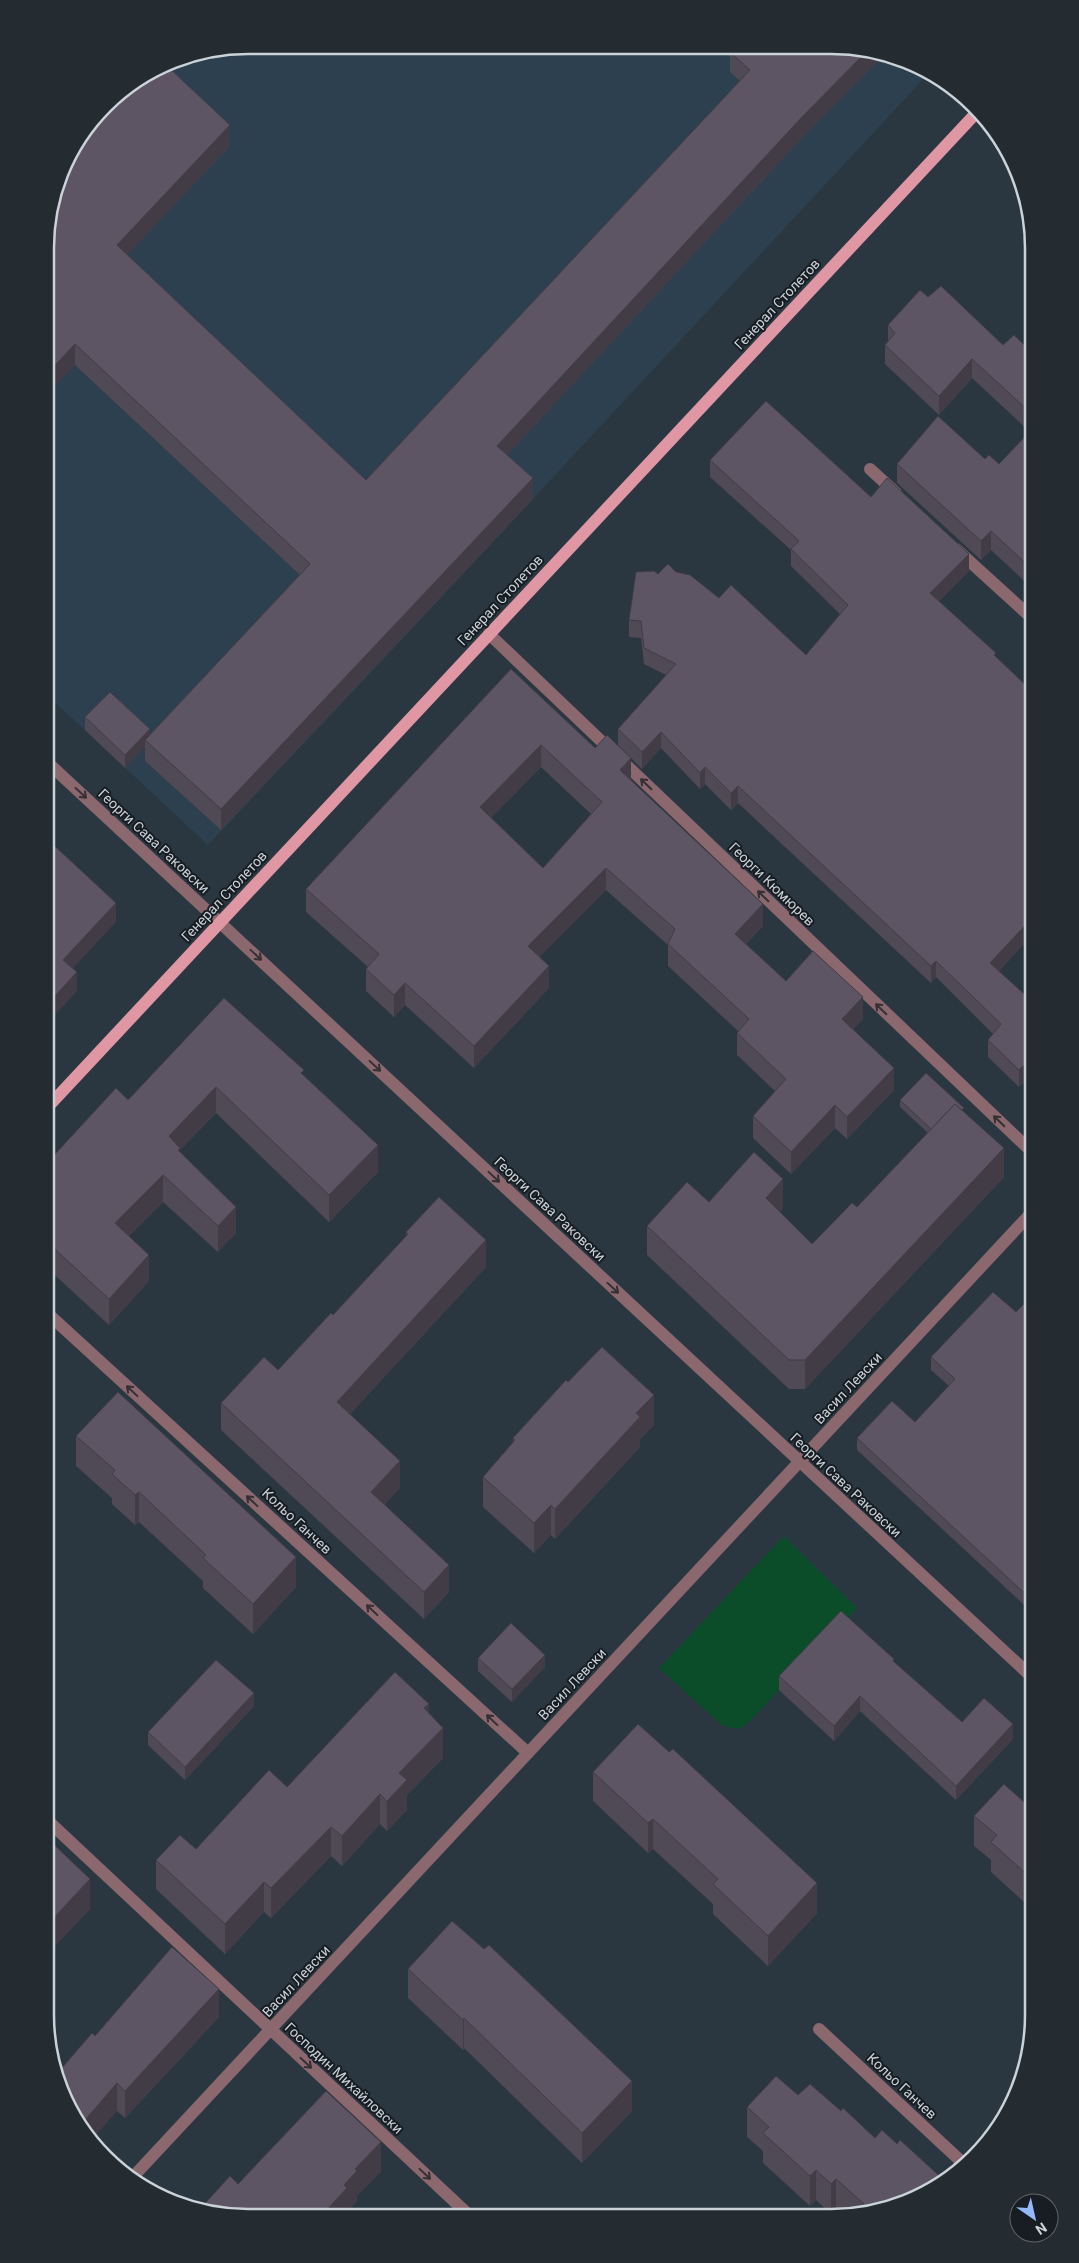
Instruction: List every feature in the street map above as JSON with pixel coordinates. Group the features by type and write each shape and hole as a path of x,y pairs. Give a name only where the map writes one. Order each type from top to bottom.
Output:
{"main road":[{"name":"Генерал Столетов","path":"54,1100 973,116"}],"street":[{"path":"870,469 906,502"},
{"path":"948,542 1025,612"},
{"name":"Георги Кюмюрев","path":"489,634 1025,1145"},
{"name":"Георги Сава Раковски","path":"54,768 1025,1671"},
{"name":"Васил Левски","path":"136,2174 1025,1220"},
{"name":"Кольо Ганчев","path":"54,1319 528,1753"},
{"name":"Господин Михайловски","path":"54,1826 463,2209"},
{"name":"Кольо Ганчев","path":"819,2028 960,2160"}],"shaded area":[{"path":"844,54 881,60 924,78 208,845 54,701 54,235 57,210 102,120 120,102 140,86 162,74 198,60 223,55"}],"green space":[{"path":"784,1536 857,1608 747,1724 738,1729 723,1726 659,1668"}],"building":[{"path":"732,54 844,54 862,56 802,117 497,446 533,478 221,809 145,740 310,564 75,344 54,366 55,223 64,186 86,140 120,102 140,86 171,70 230,125 117,245 366,480 750,70"},
{"path":"941,286 1003,345 1014,335 1025,345 1025,408 972,359 939,396 885,345 895,333 888,325 920,290 928,297"},
{"path":"766,401 871,497 887,478 969,554 930,593 996,653 994,655 1025,684 1025,926 990,963 1025,995 1025,1064 1019,1070 988,1040 1001,1024 936,961 931,966 738,786 731,793 705,767 700,773 661,732 642,752 618,729 676,664 644,648 641,621 629,620 636,572 654,571 658,574 668,564 676,572 690,575 719,598 731,585 806,655 848,605 791,549 799,541 710,460"},
{"path":"938,416 985,459 989,455 999,464 1025,437 1025,563 991,531 981,541 897,464"},
{"path":"511,669 595,748 607,735 631,758 620,770 763,904 735,934 786,981 813,951 863,997 842,1019 894,1068 847,1117 835,1105 791,1152 753,1116 786,1079 737,1033 749,1019 668,944 675,929 606,868 528,946 549,966 474,1046 405,983 394,995 366,969 379,954 306,889","holes":["541,745 602,802 543,868 480,807"]},
{"path":"110,692 150,729 125,755 85,717"},
{"path":"54,845 116,903 63,960 77,972 54,997"},
{"path":"224,998 304,1070 301,1073 378,1145 329,1195 216,1087 169,1136 180,1148 178,1150 236,1207 218,1226 163,1175 115,1223 149,1255 109,1299 54,1248 54,1155 116,1088 128,1100"},
{"path":"926,1073 964,1108 962,1110 955,1104 931,1129 900,1100"},
{"path":"955,1104 1004,1148 805,1360 789,1360 647,1226 687,1182 709,1202 754,1152 783,1179 766,1198 812,1244 852,1203 857,1207"},
{"path":"439,1197 486,1240 337,1402 400,1461 371,1492 449,1565 424,1592 221,1403 264,1357 278,1370 331,1313 333,1315 408,1234 406,1232"},
{"path":"993,1292 1016,1312 1025,1303 1025,1594 857,1438 892,1401 915,1422 955,1379 931,1357"},
{"path":"602,1347 654,1395 636,1413 640,1417 555,1509 551,1505 534,1523 483,1477 515,1440 513,1438 566,1380 568,1382"},
{"path":"118,1392 296,1557 253,1604 203,1558 206,1555 139,1492 135,1495 112,1474 115,1470 76,1436"},
{"path":"841,1611 894,1659 893,1661 962,1722 984,1698 1013,1724 956,1786 860,1696 834,1726 779,1676"},
{"path":"511,1623 545,1655 512,1689 478,1658"},
{"path":"216,1660 254,1693 185,1767 148,1732"},
{"path":"395,1672 429,1704 424,1708 443,1728 399,1773 407,1780 387,1801 380,1794 342,1836 331,1827 271,1888 264,1882 225,1924 156,1860 180,1835 196,1849 269,1770 287,1787"},
{"path":"638,1724 669,1752 673,1749 817,1883 768,1936 713,1884 718,1879 653,1819 648,1823 593,1772"},
{"path":"1004,1784 1025,1803 1025,1873 991,1842 997,1835 974,1816"},
{"path":"54,1845 90,1879 54,1918"},
{"path":"452,1921 484,1949 489,1945 632,2081 582,2133 464,2018 463,2020 408,1969"},
{"path":"172,1947 219,1989 125,2091 117,2083 85,2121 74,2101 61,2069 92,2033 95,2036"},
{"path":"776,2076 798,2095 810,2084 841,2111 843,2108 875,2138 882,2130 897,2144 900,2140 940,2176 893,2199 867,2206 836,2179 831,2184 816,2170 810,2176 763,2133 769,2127 747,2107"},
{"path":"326,2091 381,2142 355,2169 357,2171 344,2185 347,2188 328,2209 235,2209 204,2204 230,2176 238,2184"}]}
